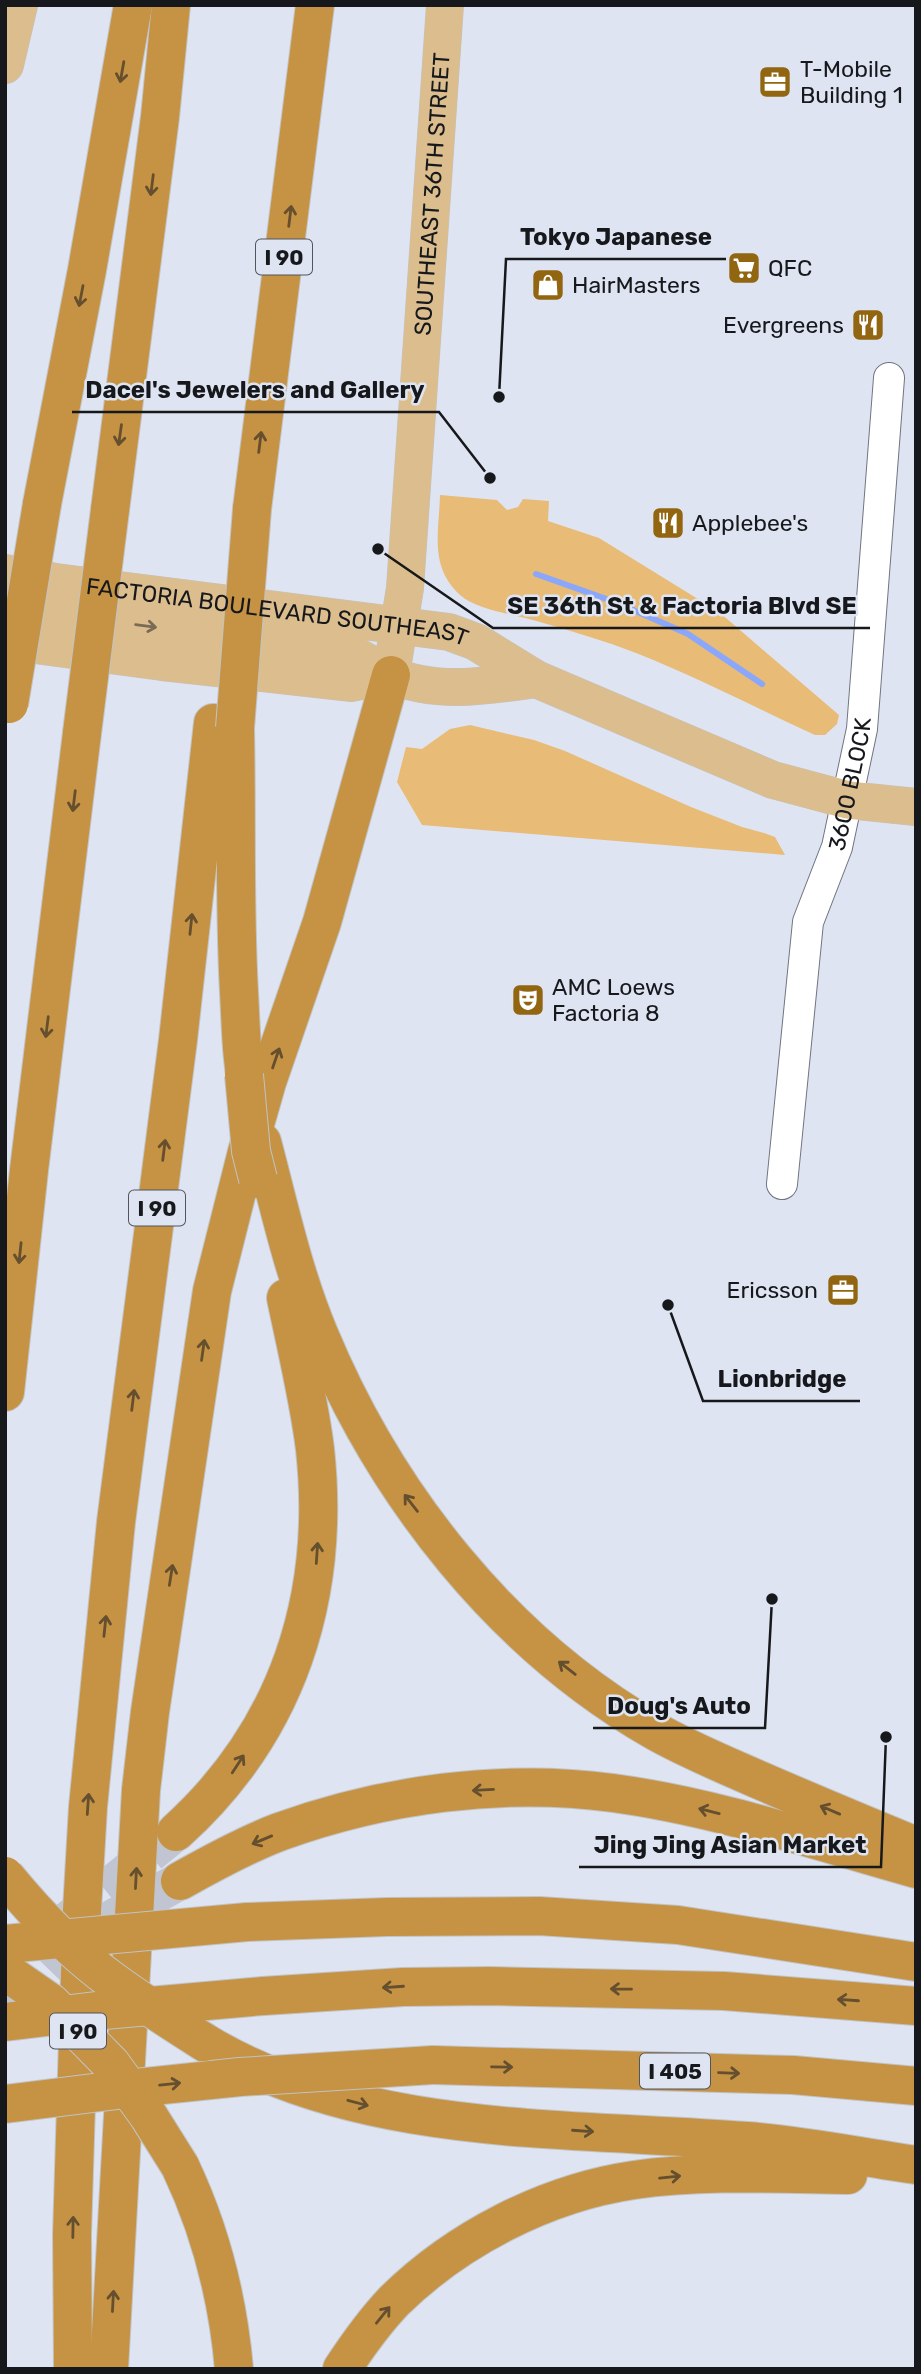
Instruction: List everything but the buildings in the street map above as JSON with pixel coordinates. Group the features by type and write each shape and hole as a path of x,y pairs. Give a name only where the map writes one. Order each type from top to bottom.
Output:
{"highway":[{"path":"7,715 42,504 134,5"},
{"path":"5,1392 82,733 157,144 171,5"},
{"name":"I 90","path":"73,2369 74,2195 82,1910 88,1807 113,1548 176,1054 224,725 315,5"},
{"path":"110,2369 141,1790 212,1291 267,1082 321,922 391,675"},
{"path":"224,725 244,1076 251,1151 265,1178 304,1294 345,1391 403,1494 481,1591 546,1651 610,1703 656,1731 702,1754 916,1846"},
{"path":"176,1832 230,1776 262,1727 285,1681 301,1638 314,1581 318,1509 315,1448 265,1178"},
{"path":"180,1881 279,1832 358,1808 407,1798 536,1787 612,1793 686,1806 755,1823 916,1870"},
{"path":"5,1876 79,1954 112,1981 227,2057 301,2087 383,2109 438,2120 751,2141 916,2165"},
{"path":"5,1944 247,1922 387,1917 539,1916 678,1925 916,1962"},
{"path":"5,1971 51,2003 111,2064 180,2166 194,2195 208,2236 231,2339 234,2369"},
{"path":"5,2022 263,1996 403,1987 723,1991 916,2006"},
{"name":"I 405","path":"5,2104 240,2077 433,2065 793,2075 916,2086"},
{"path":"342,2369 393,2302 430,2270 500,2226 539,2207 579,2193 633,2180 682,2175 916,2175"}],"main road":[{"path":"5,65 19,5"},
{"name":"SOUTHEAST 36TH STREET","path":"391,675 405,587 445,5"},
{"name":"FACTORIA BOULEVARD SOUTHEAST","path":"5,573 56,582 449,632 467,639 536,679 773,780 848,800 916,807"},
{"name":"FACTORIA BOULEVARD SOUTHEAST","path":"5,606 354,655 391,675 435,686 473,687 536,679"},
{"name":"FACTORIA BOULEVARD SOUTHEAST","path":"5,641 352,683 391,675"}],"street":[{"name":"3600 BLOCK","path":"782,1184 808,922 837,847 862,729 890,377"}],"shaded area":[{"path":"440,495 497,500 507,510 518,507 523,499 549,501 548,521 599,538 719,612 839,715 837,724 825,735 815,735 636,653 467,600 450,584 440,561"},
{"path":"470,725 534,740 565,751 691,807 775,837 785,855 422,825 397,782 406,747 422,749 450,729"}],"waterway":[{"path":"536,574 615,602 688,634 762,684"}],"tunnel":[{"path":"61,1926 176,1832"},
{"path":"14,2015 71,1956 115,1917 180,1881"}],"place":[{"name":"T-Mobile Building 1","path":"775,82"},
{"name":"QFC","path":"744,268"},
{"name":"HairMasters","path":"548,285"},
{"name":"Evergreens","path":"868,325"},
{"name":"Tokyo Japanese","path":"499,397"},
{"name":"Dacel's Jewelers and Gallery","path":"490,478"},
{"name":"Applebee's","path":"668,523"},
{"name":"SE 36th St & Factoria Blvd SE","path":"378,549"},
{"name":"AMC Loews Factoria 8","path":"528,1000"},
{"name":"Ericsson","path":"843,1290"},
{"name":"Lionbridge","path":"668,1305"},
{"name":"Doug's Auto","path":"772,1599"},
{"name":"Jing Jing Asian Market","path":"886,1737"}]}
